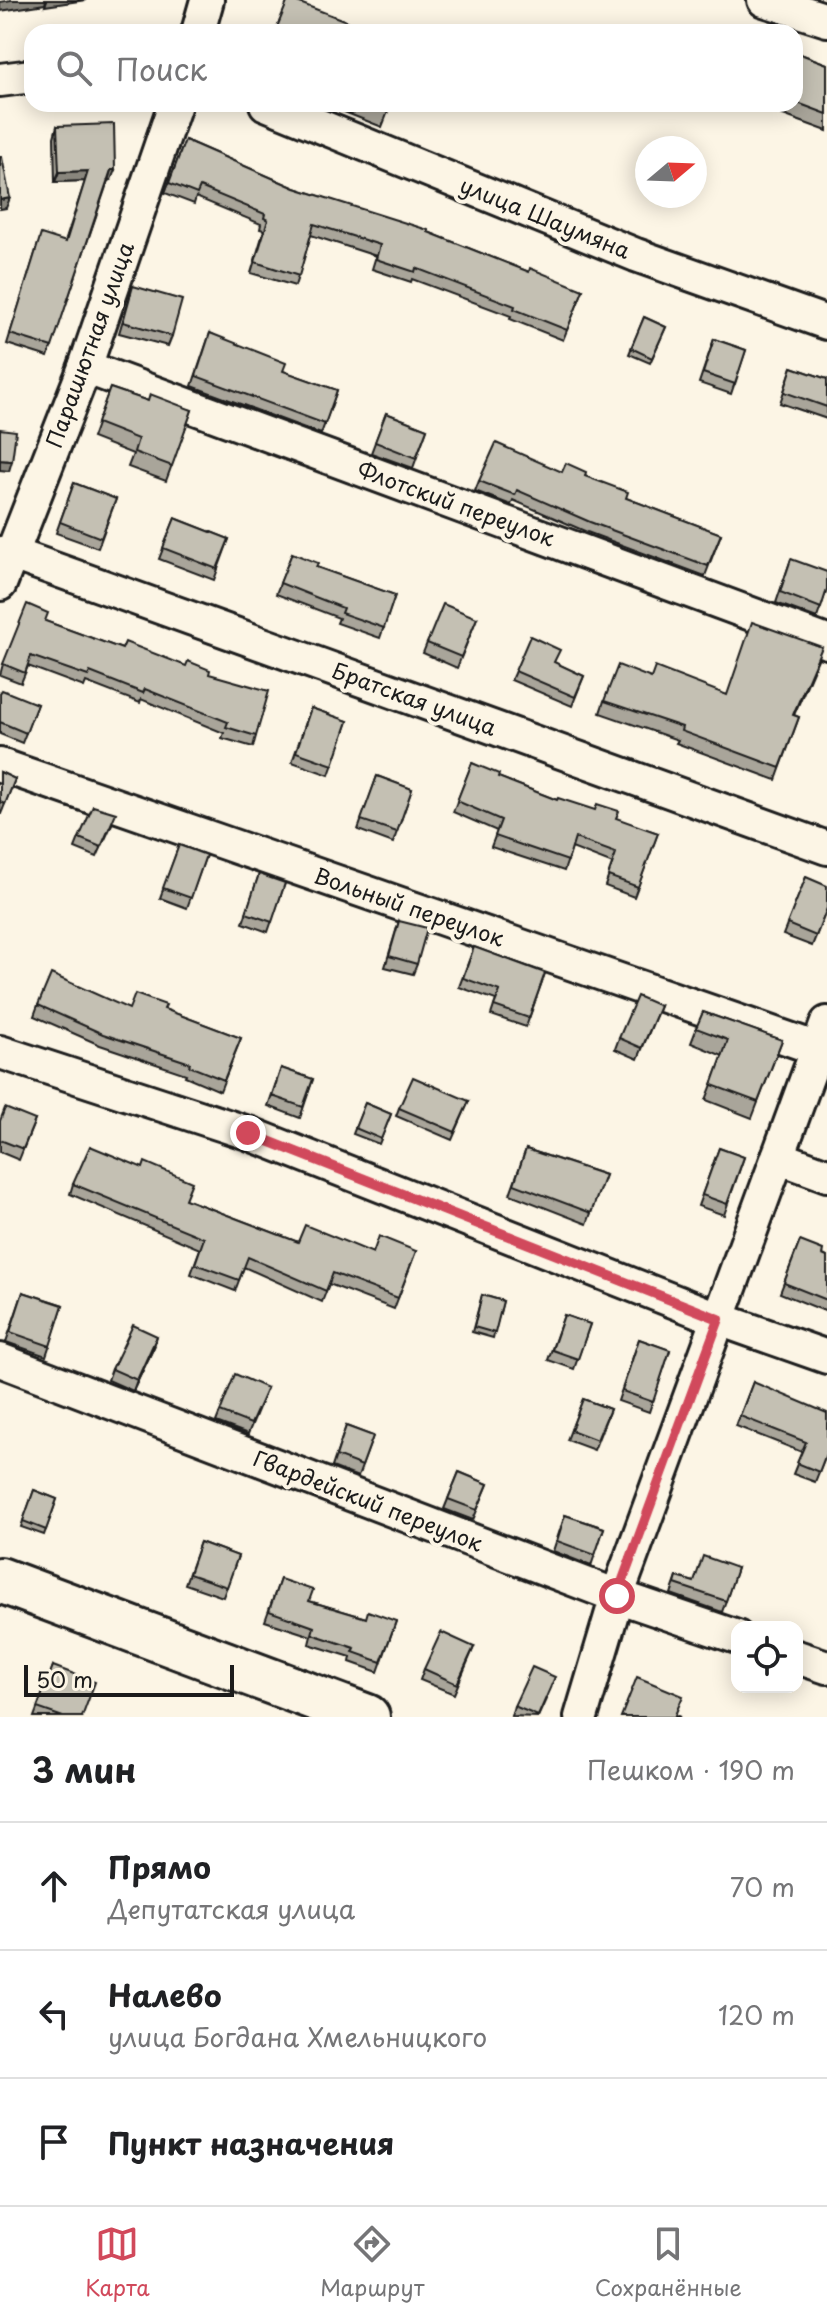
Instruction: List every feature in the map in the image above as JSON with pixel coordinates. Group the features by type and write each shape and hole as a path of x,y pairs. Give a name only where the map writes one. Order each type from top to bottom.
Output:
{"street":[{"path":"200,24 207,0"},
{"path":"764,0 827,20"},
{"path":"0,80 24,77"},
{"name":"Парашютная улица","path":"0,584 5,553 85,367 172,112"},
{"name":"улица Шаумяна","path":"286,112 636,255 827,323"},
{"name":"Флотский переулок","path":"85,367 827,642"},
{"name":"Братская улица","path":"5,553 827,848"},
{"name":"Вольный переулок","path":"0,765 822,1036"},
{"path":"581,1717 617,1596 822,1036"},
{"path":"0,1052 248,1133 719,1319 827,1357"},
{"path":"778,1157 827,1175"},
{"name":"Гвардейский переулок","path":"0,1360 617,1596 731,1635"},
{"path":"0,1580 367,1717"},
{"path":"803,1659 827,1667"}],"building":[{"path":"288,0 292,0 354,24 278,24"},
{"path":"803,55 827,64 827,114 803,105"},
{"path":"114,124 115,170 111,170 52,347 10,334 41,234 66,242 88,171 59,172 57,126"},
{"path":"185,140 295,188 428,230 529,272 530,268 583,290 567,330 514,309 515,306 416,268 415,272 376,259 380,245 314,224 299,276 255,262 268,220 264,218 265,214 200,187 197,194 169,183"},
{"path":"0,157 10,198 0,200"},
{"path":"133,286 182,300 172,336 123,322"},
{"path":"644,317 666,327 652,358 631,348"},
{"path":"210,333 286,363 283,371 337,390 325,424 196,376"},
{"path":"714,339 746,350 735,384 703,373"},
{"path":"792,367 827,379 827,407 784,392"},
{"path":"110,388 148,401 150,394 192,410 172,466 134,452 138,439 97,423"},
{"path":"386,413 427,429 416,458 375,442"},
{"path":"0,429 16,431 12,461 0,460"},
{"path":"496,443 562,472 566,463 586,472 585,476 628,492 626,498 721,534 708,566 590,522 517,490 515,495 479,481"},
{"path":"74,483 116,499 101,538 60,522"},
{"path":"175,518 229,539 217,569 163,548"},
{"path":"292,553 318,563 316,567 395,595 384,628 341,613 343,608 280,583"},
{"path":"791,559 827,572 827,589 821,608 780,592"},
{"path":"27,604 48,613 45,621 122,649 125,642 186,666 188,661 210,670 209,674 269,691 256,736 226,727 228,722 145,689 143,693 90,672 88,676 31,656 25,673 3,664"},
{"path":"443,604 477,618 461,657 427,643"},
{"path":"752,622 822,647 793,715 799,717 780,768 681,731 682,727 604,701 618,665 651,678 655,667 727,695"},
{"path":"530,636 560,650 554,662 584,676 575,697 515,671"},
{"path":"2,690 37,704 26,733 0,722"},
{"path":"311,708 348,721 333,765 296,752"},
{"path":"472,763 499,774 498,777 557,800 595,810 597,804 619,811 616,818 658,833 638,887 608,876 616,853 575,838 568,861 495,836 501,820 457,801"},
{"path":"0,772 15,779 5,804 0,802"},
{"path":"377,776 412,789 397,832 361,820"},
{"path":"93,806 116,813 101,847 79,838"},
{"path":"179,845 206,855 191,898 163,888"},
{"path":"259,874 285,883 272,922 246,913"},
{"path":"806,877 827,886 827,908 816,936 787,924"},
{"path":"399,921 427,928 417,964 389,956"},
{"path":"474,947 545,973 529,1018 494,1006 500,991 463,978"},
{"path":"51,974 129,1009 135,994 166,1005 164,1009 241,1038 224,1080 189,1066 190,1063 103,1034 38,1005"},
{"path":"637,996 660,1006 642,1048 619,1038"},
{"path":"703,1012 782,1040 758,1102 712,1085 728,1040 696,1028"},
{"path":"281,1068 313,1079 303,1107 272,1096"},
{"path":"413,1077 469,1101 455,1132 399,1108"},
{"path":"365,1103 391,1114 381,1139 355,1128"},
{"path":"5,1108 35,1120 23,1149 0,1140 0,1121"},
{"path":"90,1146 143,1168 145,1162 192,1182 185,1199 298,1242 305,1225 373,1253 379,1236 416,1251 398,1298 333,1273 326,1291 248,1257 239,1280 195,1264 204,1238 73,1184"},
{"path":"719,1148 744,1157 727,1204 702,1195"},
{"path":"526,1149 605,1175 591,1213 514,1184"},
{"path":"800,1241 823,1250 822,1255 827,1257 827,1300 784,1283"},
{"path":"23,1292 63,1305 50,1346 10,1332"},
{"path":"482,1295 503,1301 495,1333 474,1327"},
{"path":"564,1315 590,1324 578,1359 552,1350"},
{"path":"133,1325 157,1336 137,1380 112,1369"},
{"path":"639,1339 670,1350 653,1402 622,1391"},
{"path":"235,1374 267,1388 251,1424 220,1412"},
{"path":"753,1382 827,1413 827,1451 819,1472 797,1463 806,1442 740,1416"},
{"path":"583,1399 610,1409 597,1440 571,1430"},
{"path":"346,1426 373,1436 362,1466 336,1456"},
{"path":"459,1472 488,1484 477,1510 448,1499"},
{"path":"34,1490 57,1499 46,1530 23,1521"},
{"path":"565,1515 604,1528 595,1555 557,1541"},
{"path":"200,1542 238,1556 227,1587 189,1574"},
{"path":"703,1556 737,1568 726,1601 675,1584 677,1577 694,1582"},
{"path":"280,1579 313,1590 309,1601 366,1618 368,1611 396,1621 381,1662 353,1652 355,1648 312,1634 314,1627 269,1611"},
{"path":"441,1632 474,1647 457,1684 424,1669"},
{"path":"53,1666 95,1682 82,1717 63,1717 37,1708"},
{"path":"532,1667 555,1677 538,1716 514,1706"},
{"path":"637,1677 683,1696 675,1715 680,1717 621,1717"}],"route":[{"path":"248,1133 719,1319 617,1596"}]}
